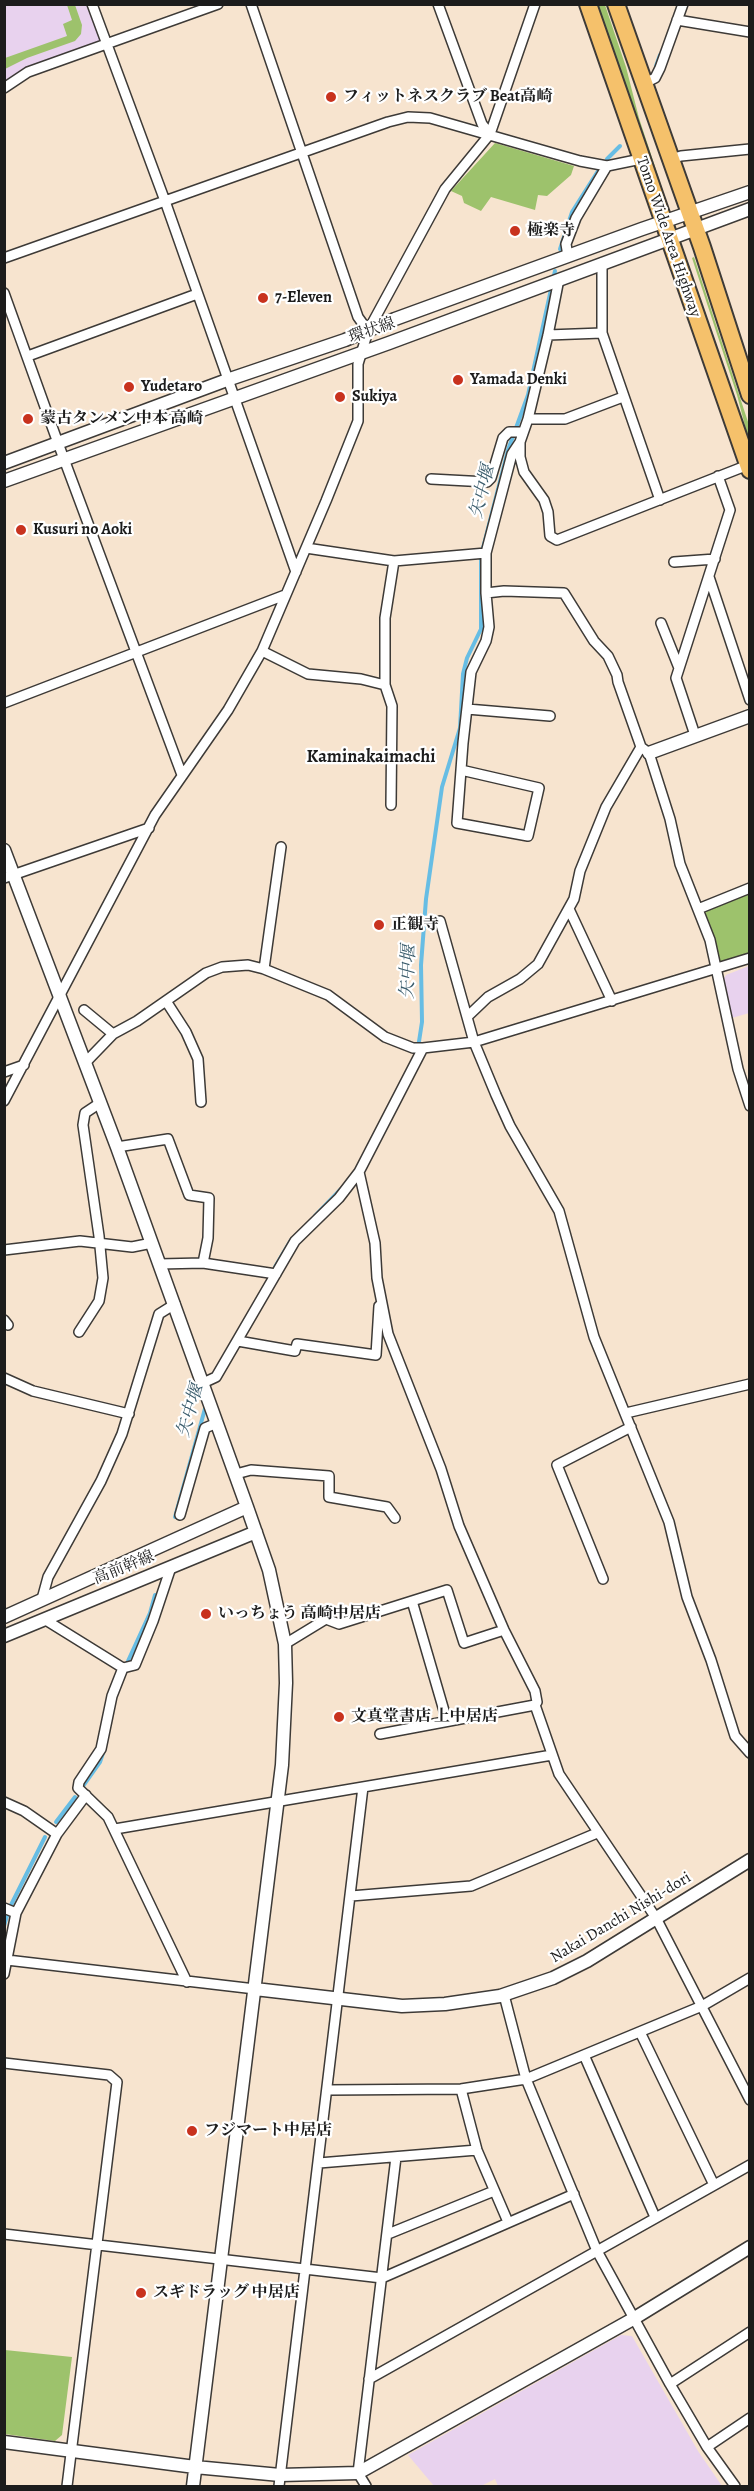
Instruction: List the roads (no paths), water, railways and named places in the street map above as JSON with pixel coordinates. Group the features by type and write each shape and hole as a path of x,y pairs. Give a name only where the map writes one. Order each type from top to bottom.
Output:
{"highway":[{"name":"Tomo Wide Area Highway","path":"588,4 749,467"},
{"name":"Tomo Wide Area Highway","path":"616,4 694,230 702,247 750,395"}],"street":[{"path":"92,4 165,201 296,572"},
{"path":"4,88 28,72 218,4"},
{"path":"250,4 358,317 368,331"},
{"path":"438,4 482,124 489,134"},
{"path":"4,1101 149,828 182,775 228,710 262,651 358,421 360,353 368,331 445,189 489,134 535,4"},
{"path":"645,83 655,78 660,68 683,4"},
{"path":"677,20 750,32"},
{"path":"4,258 388,122 408,117 430,118 580,161 607,166 641,159"},
{"path":"671,159 750,149"},
{"path":"568,256 566,244 576,218 607,166"},
{"name":"環状線","path":"4,463 568,256 750,192"},
{"name":"環状線","path":"4,481 750,209"},
{"path":"602,263 602,333 660,500"},
{"path":"461,770 539,788 528,836 457,823 461,770 471,672 486,641 489,627 482,553 512,454 528,418 559,279"},
{"path":"4,293 182,775"},
{"path":"28,356 197,294"},
{"path":"548,335 602,333"},
{"path":"528,418 565,419 623,397"},
{"path":"431,479 487,482 491,478 503,438 508,432 521,436"},
{"path":"521,436 520,457 524,472 544,500 548,512 550,536 557,540 718,476 749,467"},
{"path":"695,735 676,678 730,510 718,476"},
{"path":"306,548 394,561 482,553"},
{"path":"674,562 715,559"},
{"path":"391,806 392,706 385,685 386,618 394,561"},
{"path":"709,577 750,700"},
{"path":"486,593 504,591 564,593 594,642 608,656 618,675 618,682 670,819 680,864 710,940 715,969 750,1106"},
{"path":"4,703 285,595"},
{"path":"662,623 679,668"},
{"path":"262,651 308,674 361,679 385,685"},
{"path":"467,709 550,716"},
{"path":"467,1017 488,997 520,979 538,964 569,909 580,871 606,807 645,750 750,716"},
{"path":"9,876 149,828"},
{"path":"264,969 281,847"},
{"path":"4,850 9,876 60,996 236,1474 279,1607 285,1644 286,1694 277,1802 192,2487"},
{"path":"698,909 750,888"},
{"path":"569,909 612,1000"},
{"path":"440,921 474,1042 510,1126 559,1211 594,1337 669,1522 687,1597 711,1660 735,1736 748,1749"},
{"path":"85,1063 113,1034 137,1021 206,974 222,967 248,965 264,969 328,996 385,1037 414,1048 423,1048 474,1042 750,958"},
{"path":"166,1001 186,1032 198,1059 201,1102"},
{"path":"84,1010 113,1034"},
{"path":"203,1383 216,1377 295,1241 349,1187 359,1172 423,1048"},
{"path":"4,1072 24,1065"},
{"path":"79,1332 99,1301 103,1278 83,1125 85,1113 100,1103"},
{"path":"117,1147 168,1139 189,1195 209,1198 208,1239 203,1263"},
{"path":"359,1172 375,1243 380,1291 388,1334 441,1469 459,1526 504,1630 535,1691 537,1702 535,1705 559,1774 568,1791 656,1918 750,2100"},
{"path":"4,1250 80,1241 132,1247 152,1243"},
{"path":"159,1264 203,1263 276,1274"},
{"path":"238,1341 295,1351 297,1344 376,1355 380,1291"},
{"path":"42,1599 48,1577 101,1481 129,1414 159,1314 174,1304"},
{"path":"4,1378 33,1391 129,1414"},
{"path":"626,1413 750,1384"},
{"path":"180,1515 204,1428 217,1423"},
{"path":"603,1579 557,1465 631,1427"},
{"path":"236,1474 251,1470 329,1476 329,1497 387,1507 395,1518"},
{"name":"高前幹線","path":"4,1617 247,1507"},
{"name":"高前幹線","path":"4,1636 256,1532"},
{"path":"44,1619 123,1668 135,1665 171,1567"},
{"path":"285,1644 326,1619 339,1624 447,1590 464,1643 504,1630"},
{"path":"412,1601 447,1721"},
{"path":"123,1668 112,1696 101,1749 79,1782 78,1788 102,1810 115,1829 187,1982"},
{"path":"380,1734 535,1705"},
{"path":"115,1829 552,1755"},
{"path":"280,2481 363,1787"},
{"path":"4,1974 16,1913 57,1834 87,1795"},
{"path":"4,1802 24,1811 57,1834"},
{"path":"351,1896 471,1886 597,1833"},
{"name":"Nakai Danchi Nishi-dori","path":"255,1989 402,2006 445,2004 504,1995 570,1970 750,1860"},
{"path":"4,1908 16,1913"},
{"path":"7,1960 255,1989"},
{"path":"328,2090 462,2089 526,2079 702,2006 750,1978"},
{"path":"504,1995 526,2079 597,2251 670,2384 735,2487"},
{"path":"640,2032 714,2185"},
{"path":"584,2055 655,2217"},
{"path":"4,2062 109,2074 117,2082 95,2245 67,2487"},
{"path":"462,2089 477,2150 508,2222"},
{"path":"319,2163 477,2150"},
{"path":"366,2487 358,2473 396,2157"},
{"path":"369,2379 750,2165"},
{"path":"388,2234 494,2191"},
{"path":"5,2237 382,2278 574,2194"},
{"path":"4,2442 71,2449 280,2481 358,2473 633,2319 750,2247"},
{"path":"670,2384 750,2332"},
{"path":"707,2446 750,2418"}],"waterway":[{"name":"矢中堰","path":"656,66 660,55"},
{"name":"矢中堰","path":"607,159 620,146"},
{"name":"矢中堰","path":"560,249 572,212 598,171"},
{"name":"矢中堰","path":"418,1048 422,1022 421,965 426,899 442,787 460,728 463,674 467,658 481,629 481,556 508,450 528,395 555,271"},
{"name":"矢中堰","path":"315,1216 341,1189"},
{"name":"矢中堰","path":"275,1267 291,1240"},
{"name":"矢中堰","path":"175,1517 206,1405"},
{"name":"矢中堰","path":"128,1661 150,1613 155,1595"},
{"name":"矢中堰","path":"83,1786 100,1762 104,1750"},
{"name":"矢中堰","path":"56,1822 75,1797"},
{"name":"矢中堰","path":"10,1907 45,1837"},
{"name":"矢中堰","path":"4,1926 7,1916"}],"place":[{"name":"フィットネスクラブ Beat高崎","path":"331,97"},
{"name":"極楽寺","path":"515,231"},
{"name":"7-Eleven","path":"263,298"},
{"name":"Yamada Denki","path":"458,380"},
{"name":"Yudetaro","path":"129,387"},
{"name":"Sukiya","path":"340,397"},
{"name":"蒙古タンメン中本 高崎","path":"28,419"},
{"name":"Kusuri no Aoki","path":"21,530"},
{"name":"正観寺","path":"379,925"},
{"name":"いっちょう 高崎中居店","path":"206,1614"},
{"name":"文真堂書店 上中居店","path":"339,1717"},
{"name":"フジマート中居店","path":"192,2131"},
{"name":"スギドラッグ 中居店","path":"141,2293"}],"district":[{"name":"Kaminakaimachi","path":"371,758"}]}
